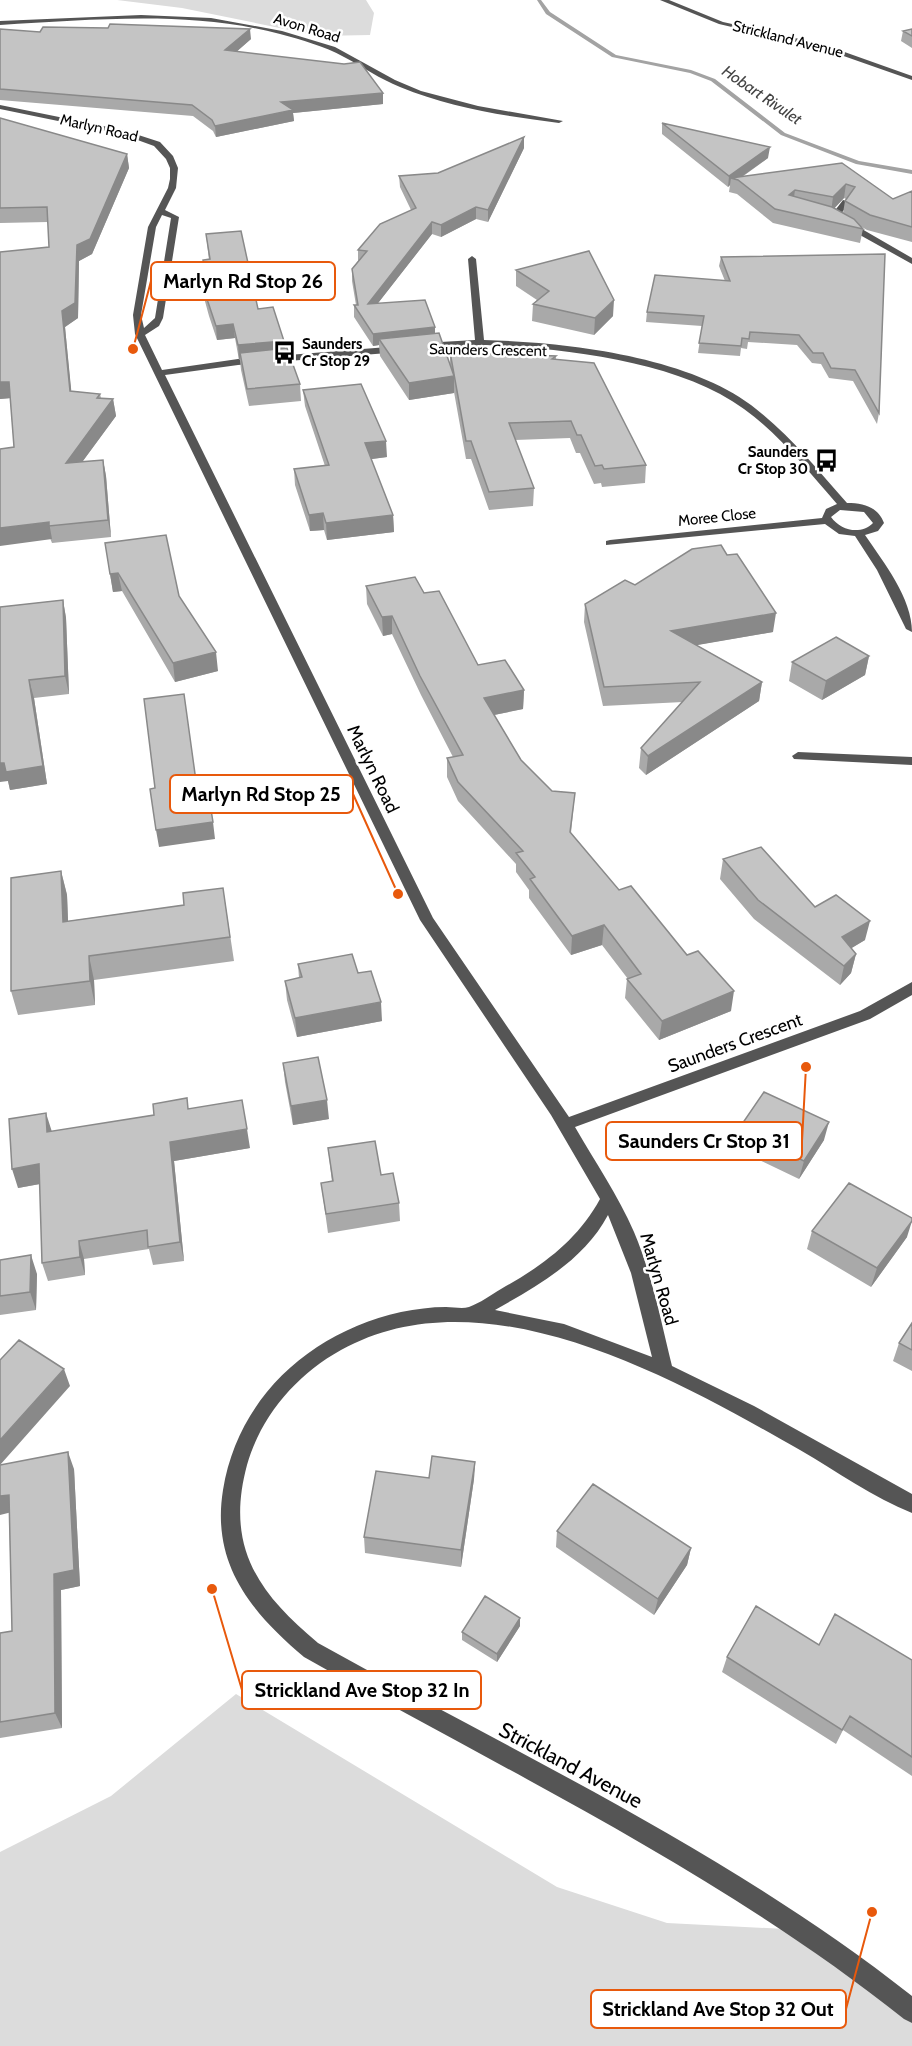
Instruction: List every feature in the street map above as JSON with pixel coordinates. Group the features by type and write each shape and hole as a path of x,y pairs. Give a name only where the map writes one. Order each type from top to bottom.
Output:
{"street":[{"name":"Strickland Avenue","path":"663,0 721,23 820,45 912,78"},
{"name":"Avon Road","path":"0,23 144,17 234,22 279,32 339,51 385,78 437,98 489,110 559,121"},
{"name":"Marlyn Road","path":"0,107 123,132 157,144 170,158 174,168 172,188 152,227 137,315 140,334 427,920 565,1124 609,1199 625,1232 640,1273 665,1372"},
{"path":"834,217 846,202"},
{"path":"140,334 156,324 159,318 175,217 159,211"},
{"path":"824,214 834,217 912,261"},
{"path":"472,259 480,345"},
{"name":"Saunders Crescent","path":"158,373 238,362 480,345 614,357 674,371 730,396 781,435 844,506"},
{"path":"844,506 869,510 879,520 875,529 858,533 841,531 828,521 830,511 844,506"},
{"name":"Moree Close","path":"610,543 828,521"},
{"path":"858,533 889,579 912,629"},
{"path":"798,756 912,761"},
{"name":"Saunders Crescent","path":"565,1124 845,1023 898,998 912,987"},
{"path":"470,1315 537,1278 562,1258 590,1231 609,1199"},
{"name":"Strickland Avenue","path":"912,1504 717,1397 665,1372 579,1338 521,1322 445,1314 394,1321 345,1338 307,1360 278,1389 255,1421 238,1460 230,1500 230,1533 238,1568 257,1600 282,1627 311,1650 652,1835 805,1930 876,1981 912,2011"}],"shaded area":[{"path":"117,0 366,0 374,13 370,35 319,36 182,8"},
{"path":"236,1694 557,1887 667,1923 805,1930 912,2011 912,2046 0,2046 0,1852 111,1796"}],"building":[{"path":"110,24 250,29 225,50 344,64 360,62 383,93 281,102 293,110 215,126 212,120 192,105 0,89 0,29 40,32 43,27 108,28"},
{"path":"912,29 912,36 903,31"},
{"path":"0,118 127,154 90,239 77,245 75,303 62,311 70,391 100,394 97,398 113,399 66,463 103,460 108,520 49,526 49,522 0,528 0,449 14,447 9,382 0,382 0,252 49,247 47,207 0,208"},
{"path":"662,123 770,147 729,176"},
{"path":"524,137 488,210 476,207 441,225 432,222 368,304 425,300 435,327 373,334 354,305 358,305 352,269 367,251 358,250 380,224 416,208 399,176 438,173"},
{"path":"842,163 893,199 912,191 912,227 870,215 845,201 855,187 846,184 833,197 795,190 789,195 832,207 854,219 863,229 775,209 738,180 731,178"},
{"path":"241,231 258,309 273,307 284,341 238,345 233,324 216,326 199,269 205,268 203,260 210,259 206,234"},
{"path":"589,251 614,300 595,318 533,304 549,291 516,270"},
{"path":"885,254 879,413 855,370 831,368 823,353 813,353 799,335 750,332 749,339 742,338 741,346 699,343 704,316 647,312 655,275 730,281 721,257"},
{"path":"439,333 454,376 409,383 379,339"},
{"path":"287,348 300,384 247,389 240,353"},
{"path":"450,352 556,356 552,359 594,363 646,465 604,469 602,465 595,466 581,435 577,435 571,421 509,423 534,488 489,492 471,441 466,441"},
{"path":"361,384 386,441 365,443 393,515 326,523 323,513 309,515 294,469 329,465 303,390"},
{"path":"166,535 179,596 216,652 173,663 118,573 110,574 105,543"},
{"path":"721,545 727,555 737,554 776,613 671,631 762,682 648,756 641,748 700,682 604,687 585,604 625,580 635,585 692,549"},
{"path":"415,577 424,593 439,591 478,665 505,660 524,690 484,698 521,760 552,791 575,793 570,832 619,890 631,886 687,955 698,951 734,991 662,1021 627,979 641,974 604,925 572,936 530,879 535,877 516,853 523,851 458,782 447,758 463,755 420,676 392,616 382,617 366,586"},
{"path":"63,600 65,676 29,680 43,766 6,772 4,763 0,763 0,607"},
{"path":"836,637 869,656 826,681 792,662"},
{"path":"184,694 196,781 206,779 213,822 156,830 150,789 155,788 144,699"},
{"path":"761,847 815,907 836,895 870,921 842,937 856,954 844,966 758,900 723,859"},
{"path":"61,871 63,922 184,905 183,893 223,888 230,937 89,956 90,981 11,991 11,878"},
{"path":"352,954 358,973 371,971 381,1002 295,1018 285,981 302,977 298,964"},
{"path":"318,1057 327,1100 291,1106 283,1063"},
{"path":"764,1092 829,1122 804,1161 738,1130"},
{"path":"187,1098 188,1109 242,1100 247,1129 170,1142 180,1242 148,1247 147,1230 79,1241 80,1257 42,1263 39,1164 12,1169 9,1119 46,1113 47,1132 154,1115 153,1104"},
{"path":"375,1141 381,1175 393,1173 399,1203 326,1214 321,1183 333,1181 328,1148"},
{"path":"849,1183 912,1218 877,1268 812,1231"},
{"path":"31,1255 30,1292 0,1296 0,1260"},
{"path":"912,1323 912,1350 899,1343"},
{"path":"19,1340 64,1369 0,1440 0,1360"},
{"path":"68,1452 74,1570 54,1574 55,1713 0,1722 0,1633 12,1631 9,1495 0,1496 0,1465"},
{"path":"432,1456 475,1462 461,1550 364,1537 376,1471 429,1478"},
{"path":"593,1484 691,1548 658,1599 557,1531"},
{"path":"485,1596 520,1618 497,1654 462,1632"},
{"path":"756,1606 819,1645 835,1614 912,1660 912,1757 850,1716 842,1730 727,1657"}],"waterway":[{"name":"Hobart Rivulet","path":"539,0 548,13 614,56 691,72 713,80 783,134 858,163 912,172"}],"place":[{"name":"Marlyn Rd Stop 26","path":"133,349"},
{"name":"Saunders Cr Stop 29","path":"284,353"},
{"name":"Saunders Cr Stop 30","path":"826,461"},
{"name":"Marlyn Rd Stop 25","path":"398,894"},
{"name":"Saunders Cr Stop 31","path":"806,1067"},
{"name":"Strickland Ave Stop 32 In","path":"212,1589"},
{"name":"Strickland Ave Stop 32 Out","path":"872,1912"}]}
